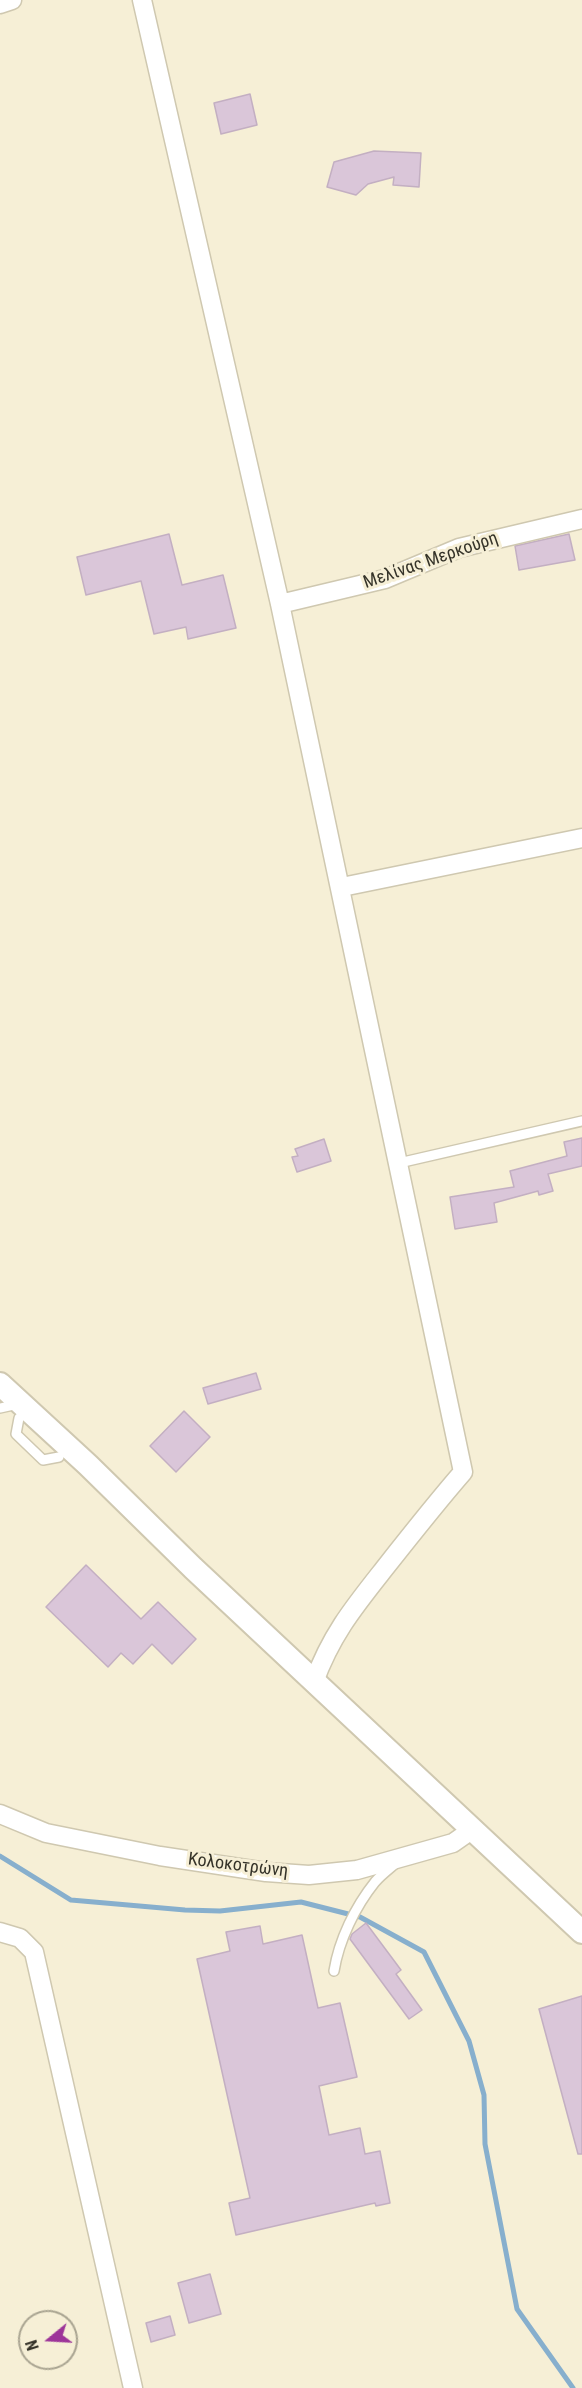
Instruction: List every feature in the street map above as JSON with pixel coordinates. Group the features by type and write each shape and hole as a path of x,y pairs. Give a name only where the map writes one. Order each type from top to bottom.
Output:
{"street":[{"path":"0,4 12,0"},
{"path":"142,0 342,887 463,1472 427,1513 341,1625 326,1651 314,1683"},
{"name":"Μελίνας Μερκούρη","path":"280,604 385,579 459,548 582,519"},
{"path":"342,887 582,838"},
{"path":"0,1384 13,1410 314,1683 582,1932"},
{"name":"Κολοκοτρώνη","path":"0,1814 46,1833 160,1856 266,1872 309,1875 357,1870 453,1843 473,1829"},
{"path":"0,1932 20,1938 34,1952 133,2388"}],"lane":[{"path":"399,1163 582,1121"},
{"path":"13,1410 16,1434 43,1460 59,1457"},
{"path":"334,1971 338,1950 359,1906 375,1881 405,1856"}],"building":[{"path":"250,94 257,125 221,134 214,103"},
{"path":"374,151 421,153 419,187 393,185 394,177 368,184 356,195 327,187 334,162"},
{"path":"169,534 182,585 223,575 236,628 188,639 186,627 154,634 141,581 86,595 77,557"},
{"path":"569,534 575,560 519,570 515,546"},
{"path":"582,1138 582,1166 548,1174 553,1191 539,1195 538,1191 494,1203 497,1222 455,1229 450,1197 514,1187 510,1171 567,1156 564,1142"},
{"path":"324,1139 331,1161 297,1172 292,1157 298,1156 295,1149"},
{"path":"256,1373 261,1389 208,1404 203,1388"},
{"path":"184,1411 210,1437 176,1472 150,1446"},
{"path":"86,1565 141,1619 158,1602 196,1639 172,1664 152,1644 133,1664 121,1653 108,1667 46,1607"},
{"path":"366,1923 401,1970 396,1974 422,2010 409,2019 350,1939 352,1934"},
{"path":"260,1926 263,1944 302,1935 318,2008 340,2003 357,2077 319,2086 329,2135 360,2128 365,2154 380,2151 390,2203 376,2206 375,2203 236,2235 229,2203 250,2198 197,1959 230,1951 226,1932"},
{"path":"582,1996 582,2154 578,2154 539,2009"},
{"path":"210,2274 221,2314 189,2323 178,2283"},
{"path":"170,2316 175,2335 151,2342 146,2323"}],"waterway":[{"path":"0,1856 71,1900 220,1911 301,1902 360,1917 424,1952 469,2041 484,2095 485,2144 517,2309 573,2388"}]}
